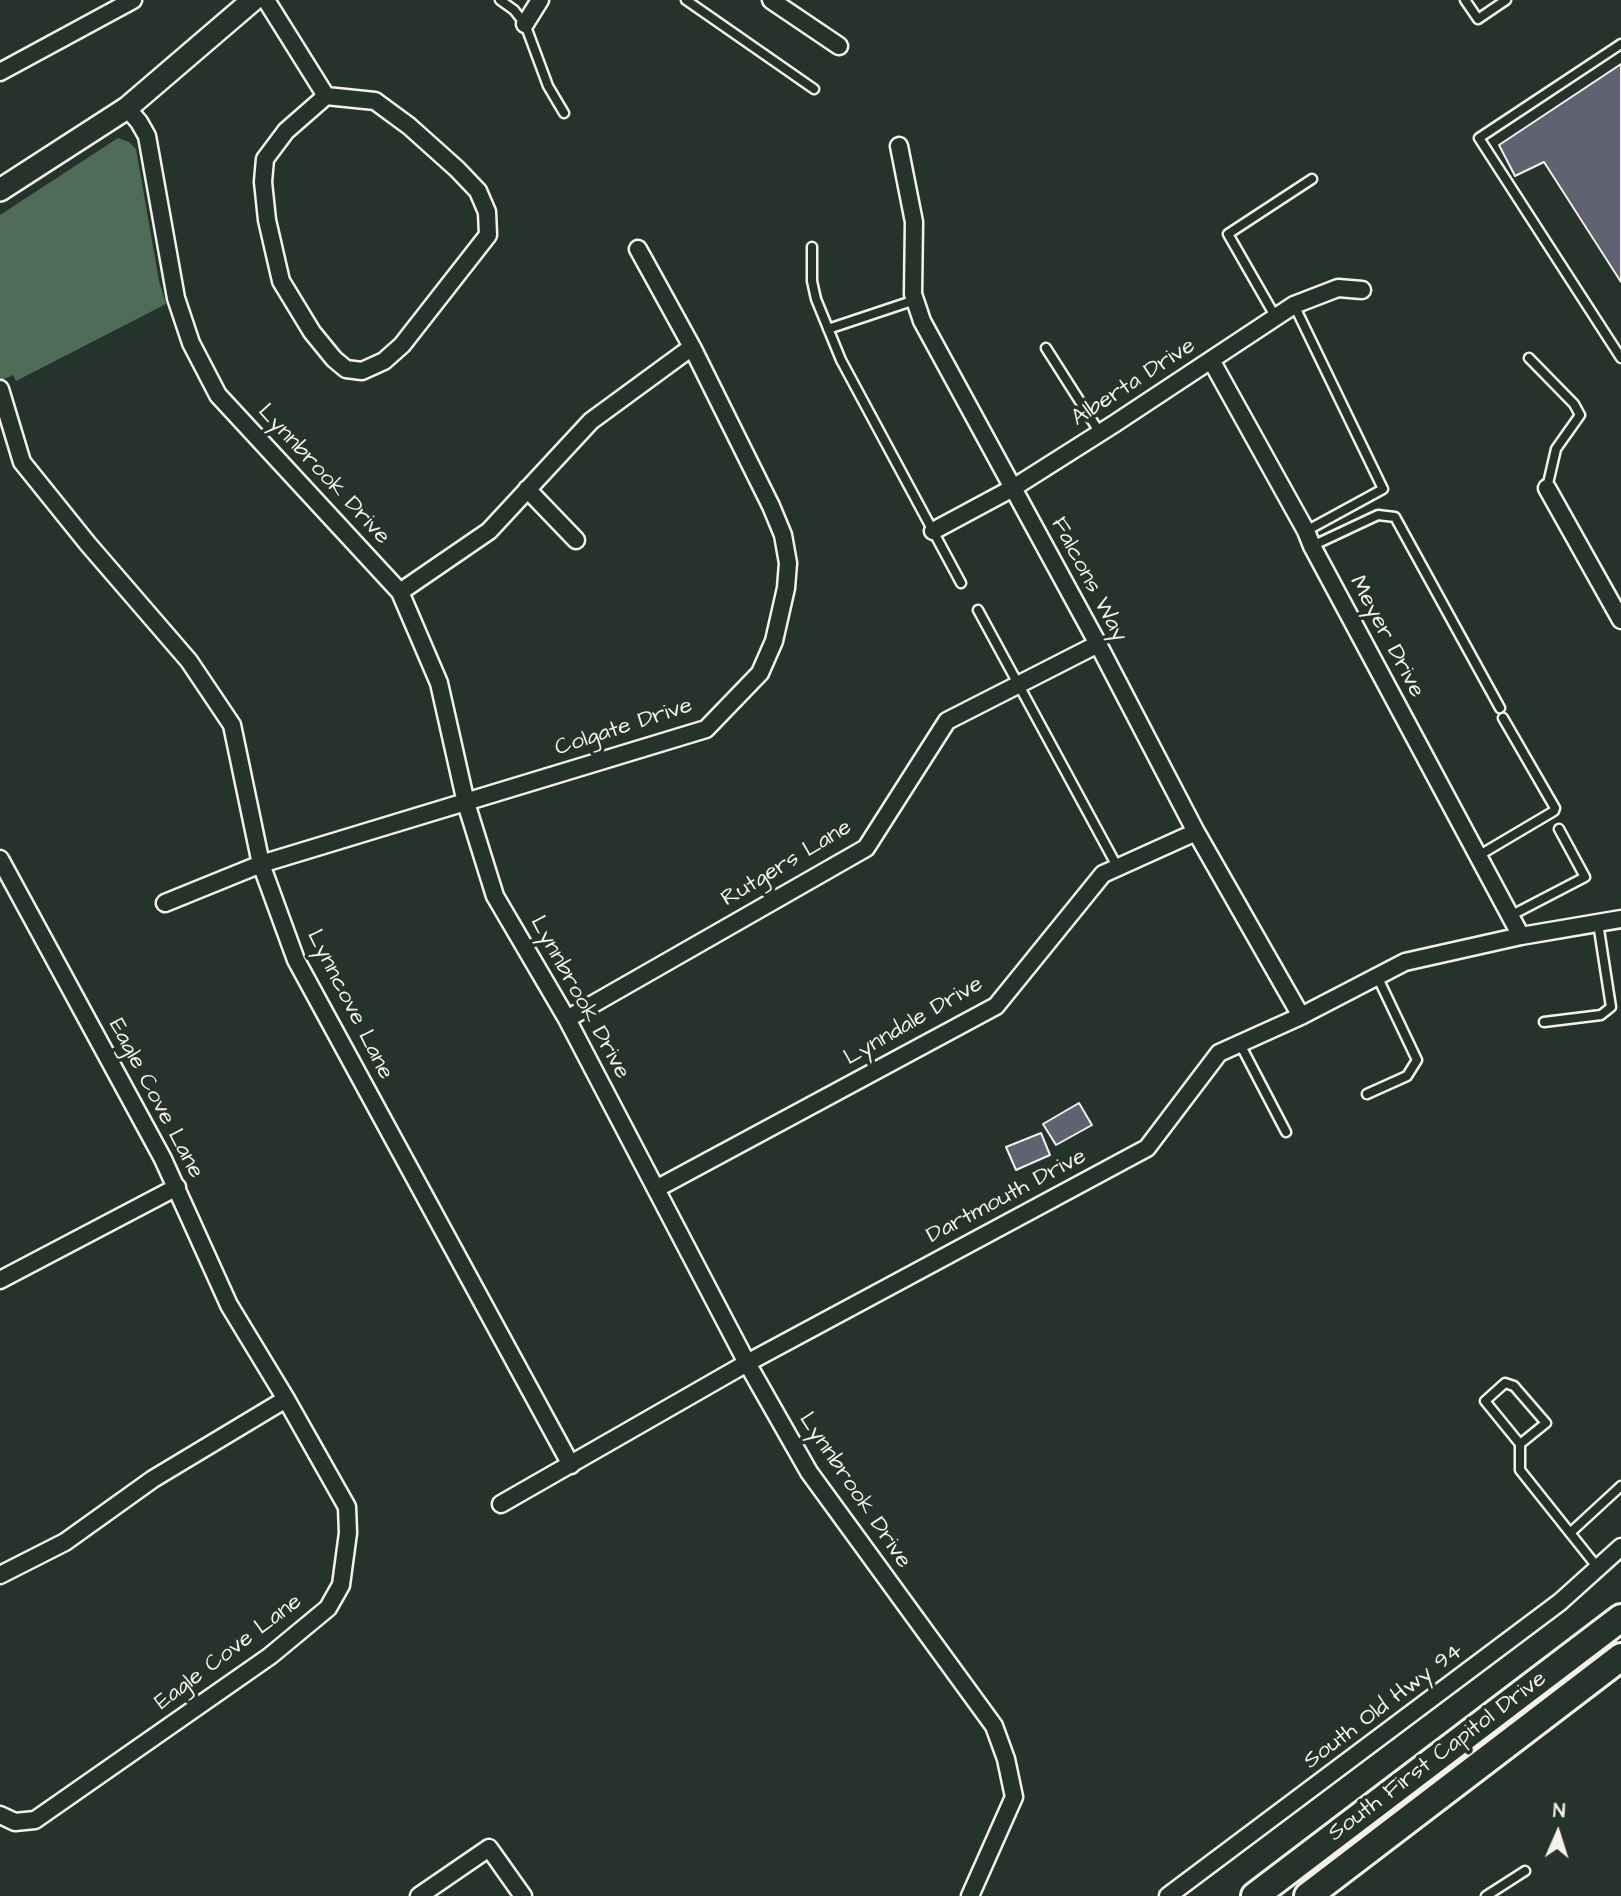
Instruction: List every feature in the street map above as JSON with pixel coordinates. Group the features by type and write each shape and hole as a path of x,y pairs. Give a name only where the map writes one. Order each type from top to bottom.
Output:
{"highway":[{"name":"South First Capitol Drive","path":"1255,1896 1621,1618"},
{"name":"South First Capitol Drive","path":"1308,1896 1621,1657"}],"street":[{"path":"0,72 133,0"},
{"path":"0,190 127,108 253,0"},
{"path":"265,0 326,96"},
{"path":"525,24 540,0"},
{"path":"771,0 839,46"},
{"path":"326,96 375,101 409,126 457,169 478,191 487,212 488,235 428,312 402,345 384,361 362,371 346,369 312,332 281,281 267,220 263,183 265,159 286,131 326,96"},
{"name":"Lynnbrook Drive","path":"127,108 147,136 176,298 191,343 218,395 400,593 439,683 466,803 495,896 567,1019 747,1363 809,1472 994,1726 1006,1759 1014,1797 970,1896"},
{"name":"Falcons Way","path":"899,146 914,222 915,300 922,321 1098,644 1196,832 1301,1016"},
{"name":"Colgate Drive","path":"165,903 261,864 706,729 760,673 774,641 786,588 788,564 783,535 772,506 692,347 638,249"},
{"name":"Alberta Drive","path":"933,531 1013,488 1294,305 1338,288 1362,290"},
{"path":"400,593 489,531 591,421 692,347"},
{"name":"Meyer Drive","path":"1211,360 1521,936"},
{"name":"Lynncove Lane","path":"0,389 22,462 88,544 189,661 232,725 261,864 296,960 571,1465"},
{"path":"1547,488 1621,620"},
{"path":"527,489 576,540"},
{"name":"Rutgers Lane","path":"567,1019 866,848 947,721 1098,644"},
{"name":"Lynndale Drive","path":"656,1189 996,1006 1103,874 1196,832"},
{"name":"Eagle Cove Lane","path":"0,859 177,1187 229,1305 347,1507 348,1533 341,1585 328,1608 270,1656 35,1820 15,1822 0,1815"},
{"name":"Dartmouth Drive","path":"501,1504 747,1363 1147,1148 1219,1053 1301,1016 1405,962 1521,936 1621,919"},
{"path":"0,1280 177,1187"},
{"path":"0,1575 65,1542 153,1479 286,1399"},
{"name":"South Old Hwy 94","path":"1168,1896 1560,1602 1621,1547"},
{"path":"419,1896 489,1848 523,1896"}],"lane":[{"path":"500,0 514,10 525,24 548,86 564,113"},
{"path":"686,0 814,89"},
{"path":"701,10 708,0"},
{"path":"1465,0 1478,19 1506,0"},
{"path":"1621,44 1479,138 1621,358"},
{"path":"1275,316 1228,234 1312,179"},
{"path":"812,247 812,281 816,299 841,360 961,583"},
{"path":"828,329 915,300"},
{"path":"1294,305 1383,489 1309,538"},
{"path":"1046,348 1100,433"},
{"path":"1530,358 1574,404 1580,415 1556,449 1547,488"},
{"path":"1309,538 1378,515 1395,517 1500,708"},
{"path":"978,610 1118,868"},
{"path":"1478,856 1553,811 1555,807 1503,718"},
{"path":"1510,916 1585,877 1559,829"},
{"path":"1598,923 1611,1007"},
{"path":"1367,1094 1407,1076 1417,1060 1377,976"},
{"path":"1611,1007 1621,1009"},
{"path":"1545,1022 1601,1016 1611,1007"},
{"path":"1240,1044 1286,1132"},
{"path":"1520,1444 1546,1423 1514,1387 1505,1383 1485,1401 1520,1444 1520,1470 1598,1568"},
{"path":"1570,1533 1621,1486"},
{"path":"1486,1896 1525,1871"}],"green space":[{"path":"118,138 129,142 136,149 159,281 166,304 16,381 13,375 0,381 0,215"}],"building":[{"path":"1621,64 1621,282 1544,162 1515,176 1499,145"},
{"path":"1079,1103 1092,1125 1056,1145 1043,1124"},
{"path":"1041,1133 1050,1155 1016,1170 1006,1147"}]}
